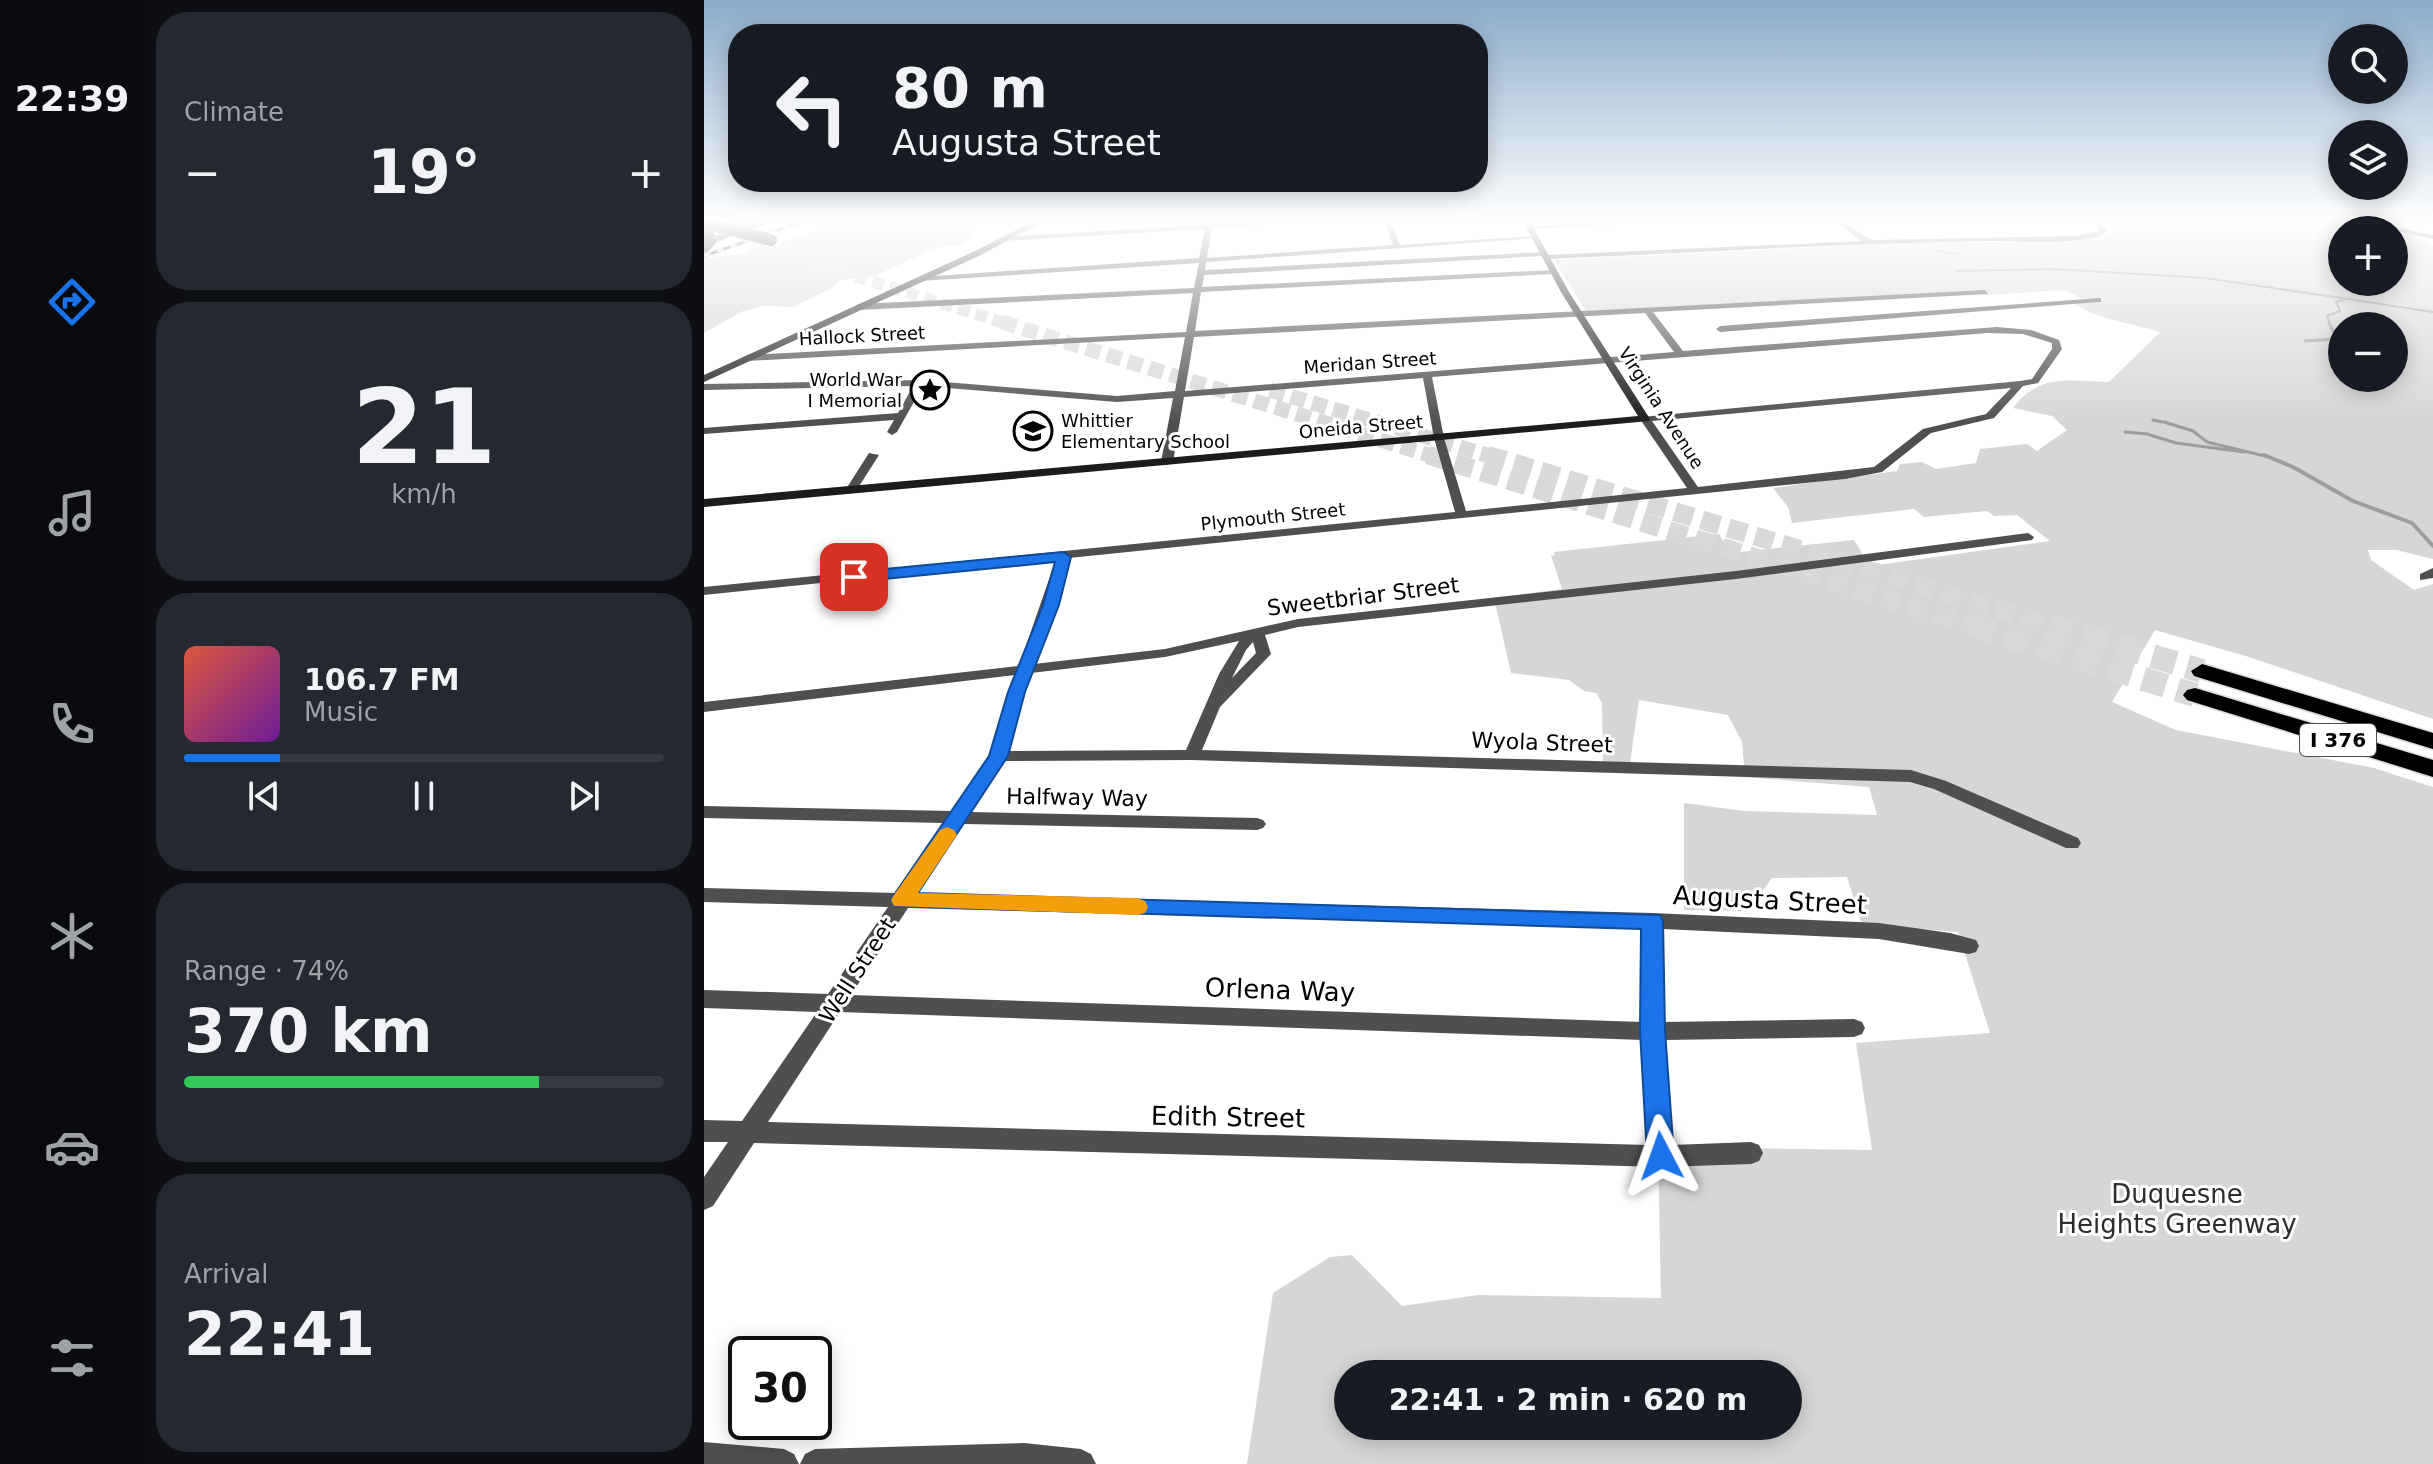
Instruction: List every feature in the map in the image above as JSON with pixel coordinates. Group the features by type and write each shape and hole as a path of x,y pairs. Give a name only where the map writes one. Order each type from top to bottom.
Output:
{"highway":[{"name":"I 376","path":"2202,671 2433,741"},
{"name":"I 376","path":"2195,695 2433,769"}],"street":[{"path":"704,379 905,286"},
{"path":"1167,462 1198,286"},
{"path":"858,307 1271,286"},
{"name":"Virginia Avenue","path":"1562,286 1645,419 1696,493"},
{"name":"Hallock Street","path":"747,358 1985,292"},
{"path":"1856,300 1901,338"},
{"path":"1720,329 2098,300"},
{"path":"1647,310 1679,353"},
{"name":"Meridan Street","path":"704,387 920,383 1113,399 2015,329 2038,333"},
{"name":"Plymouth Street","path":"704,591 1696,493 1878,470 1927,431 1990,416 2020,384 2035,381 2057,349 2056,342 2038,333"},
{"path":"1427,375 1439,438 1462,516"},
{"path":"892,432 920,383"},
{"name":"Oneida Street","path":"704,503 2020,384"},
{"path":"704,431 901,416"},
{"path":"852,489 873,455"},
{"name":"Sweetbriar Street","path":"704,707 1165,653 1298,623 1691,580 2028,537"},
{"name":"Well Street","path":"704,1198 999,756 1007,721 1051,605 1063,557"},
{"path":"1191,755 1215,704 1264,654 1257,631"},
{"name":"Wyola Street","path":"999,756 1191,755 1911,776 1940,785 2072,843"},
{"name":"Halfway Way","path":"704,812 1257,824"},
{"name":"Augusta Street","path":"704,895 1652,921 1879,931 1969,946"},
{"path":"1652,921 1653,1031 1661,1156"},
{"name":"Orlena Way","path":"704,999 1653,1031 1854,1028"},
{"name":"Edith Street","path":"704,1131 1661,1156 1751,1153"},
{"path":"704,1456 784,1464"},
{"path":"815,1464 1024,1457 1081,1464"}],"green space":[{"path":"704,286 834,286 793,307 764,306 743,311 704,333"},
{"name":"Duquesne Heights Greenway","path":"1571,286 2328,286 2328,296 2408,296 2408,286 2433,286 2433,559 2397,550 2368,550 2371,560 2414,590 2433,584 2433,719 2249,657 2155,630 2112,702 2176,730 2374,768 2433,787 2433,1464 1247,1464 1273,1293 1330,1257 1352,1255 1402,1306 1478,1295 1661,1298 1658,1147 1872,1150 1856,1043 1990,1033 1958,932 1862,925 1847,877 1772,878 1748,911 1684,910 1684,803 1745,811 1877,815 1869,787 1745,777 1742,742 1728,715 1639,700 1630,763 1603,763 1602,703 1596,693 1584,691 1569,680 1511,673 1494,598 1562,589 1551,556 1555,555 1554,552 1719,534 1731,553 1854,540 1870,566 2050,541 2017,515 1994,516 1987,511 1924,517 1914,509 1792,523 1788,507 1773,488 1897,471 1900,464 1922,462 1936,469 1976,463 1980,449 2027,444 2037,451 2067,430 2052,416 2013,408 2023,397 2044,384 2109,382 2160,332 2083,309 2073,303 2087,301 2064,290 1986,295 1980,291 1586,311"}],"waterway":[{"path":"2262,286 2355,300"},
{"path":"2337,312 2340,311 2336,302 2344,300"},
{"path":"2354,300 2433,312"},
{"path":"2305,341 2328,340"},
{"path":"2153,420 2162,422"},
{"path":"2164,422 2193,431 2207,442 2269,457"},
{"path":"2125,432 2148,434"},
{"path":"2150,435 2176,443 2244,452"},
{"path":"2264,455 2269,457"},
{"path":"2269,457 2353,501 2412,523 2433,546"}],"tunnel":[{"path":"887,286 1008,324"},
{"path":"1002,322 1435,457"},
{"path":"1270,390 1493,457"},
{"path":"1428,455 1977,627"},
{"path":"1487,455 2056,627"},
{"path":"1971,625 2195,695"},
{"path":"2049,625 2202,671"}],"slow traffic":[{"path":"947,835 901,900 1137,907"}],"place":[{"name":"World War I Memorial","path":"930,390"},
{"name":"Whittier Elementary School","path":"1033,431"}],"route":[{"path":"854,577 1063,557 1051,605 1016,692 999,756 901,900 1652,921 1653,1031 1661,1156"}]}
